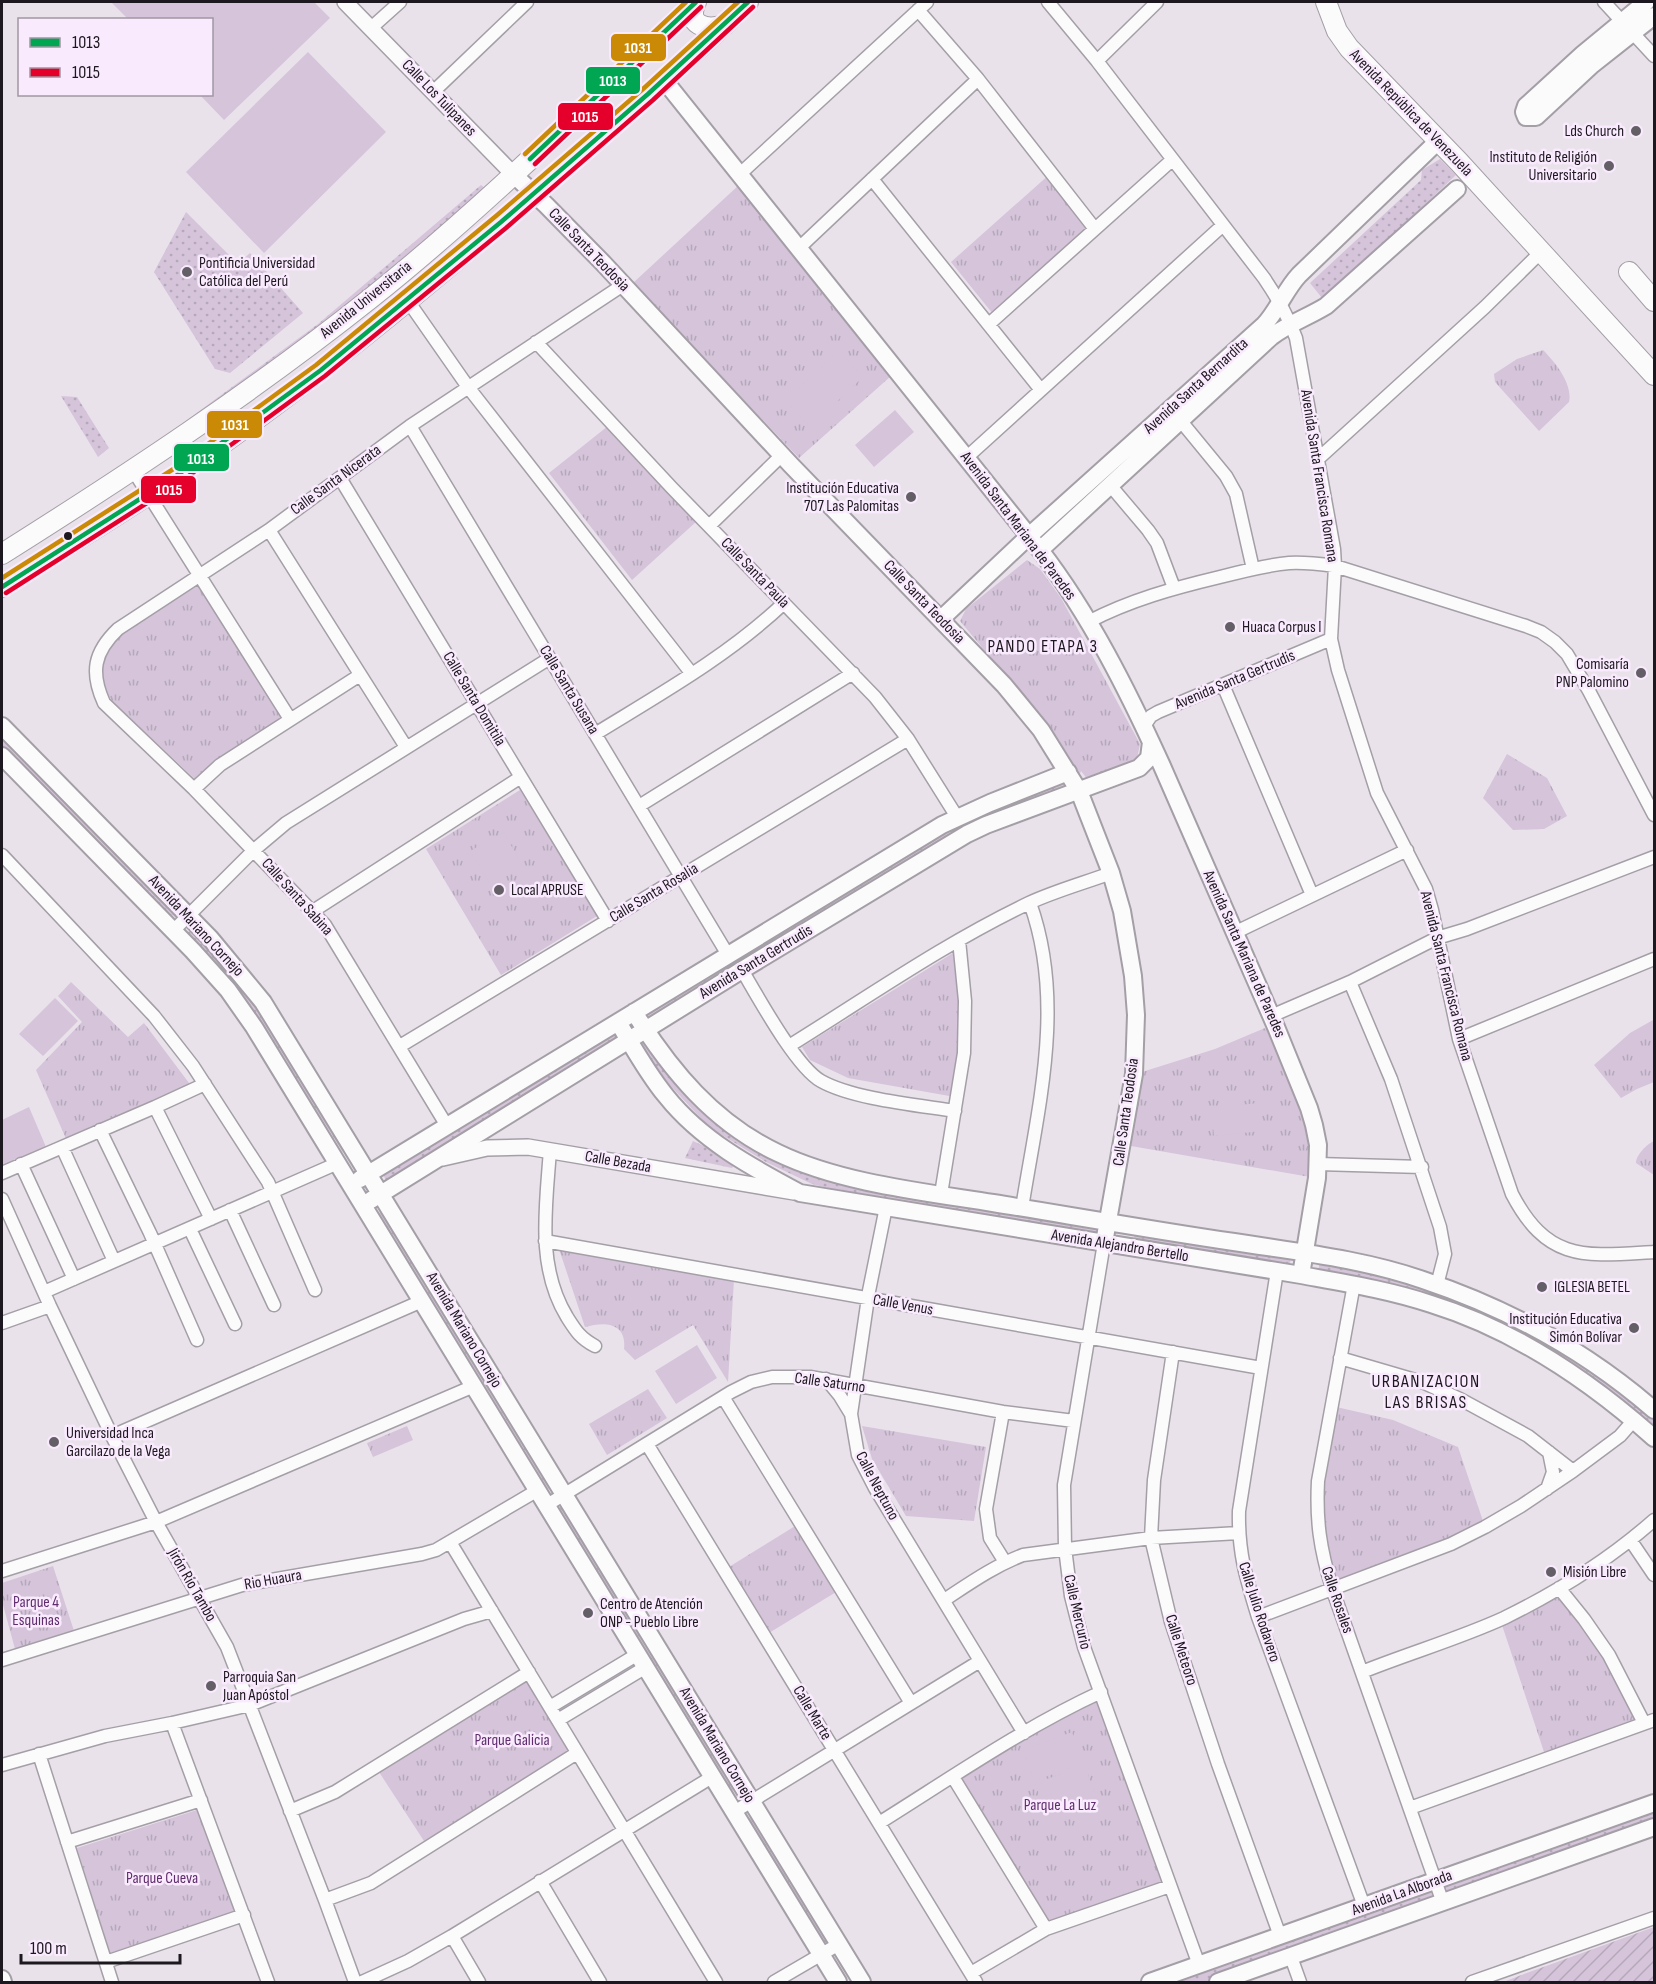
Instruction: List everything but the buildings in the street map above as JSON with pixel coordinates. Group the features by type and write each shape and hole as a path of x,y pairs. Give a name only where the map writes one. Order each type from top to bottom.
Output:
{"main road":[{"path":"696,2 693,14 698,24 710,29 724,25"},
{"name":"Avenida Universitaria","path":"2,554 220,412 283,367 373,296 513,174 696,2"},
{"name":"Avenida Universitaria","path":"2,586 148,494 236,434 408,301 664,80 748,2"},
{"name":"Avenida República de Venezuela","path":"1326,2 1337,31 1349,48 1654,375"},
{"path":"1646,2 1627,26 1592,65 1536,117 1532,119 1526,117 1524,112 1526,106 1627,26 1654,16"},
{"name":"Avenida Santa Mariana de Paredes","path":"664,80 1040,550 1088,622 1144,726 1239,931 1309,1108 1318,1145 1318,1164 1301,1275"},
{"name":"Avenida Santa Bernardita","path":"941,619 1029,536 1264,325 1299,274 1438,141"},
{"name":"Calle Los Tulipanes","path":"513,174 534,193"},
{"name":"Avenida Santa Bernardita","path":"1040,550 1271,337 1290,323 1316,313 1326,306 1457,189"},
{"name":"Calle Santa Teodosia","path":"534,193 1025,709 1079,791 1111,873 1124,922 1133,976 1136,1015 1134,1074 1104,1243"},
{"path":"1629,272 1654,301"},
{"name":"Avenida Mariano Cornejo","path":"2,726 189,915 242,974 263,1002 862,1983"},
{"name":"Avenida Santa Gertrudis","path":"363,1205 742,970 967,834 1139,768 1149,758 1151,742"},
{"name":"Avenida Mariano Cornejo","path":"2,756 174,930 212,971 240,1006 273,1055 838,1983"},
{"name":"Avenida Santa Gertrudis","path":"351,1185 957,817 1068,772"},
{"name":"Avenida Alejandro Bertello","path":"634,1012 675,1072 701,1100 746,1135 776,1153 808,1166 838,1175 942,1186 1022,1208 1305,1253 1372,1266 1437,1285 1494,1308 1589,1360 1654,1408"},
{"name":"Avenida Alejandro Bertello","path":"618,1022 651,1076 667,1097 699,1130 753,1168 800,1193 1354,1284 1432,1304 1486,1326 1565,1368 1599,1392 1654,1438"},
{"name":"Avenida La Alborada","path":"1150,1983 1654,1803"},
{"name":"Avenida La Alborada","path":"1218,1983 1654,1827"}],"street":[{"name":"Calle Los Tulipanes","path":"345,2 513,174"},
{"path":"371,28 400,2"},
{"path":"433,92 527,2"},
{"name":"Avenida Santa Francisca Romana","path":"1048,2 1098,62 1264,278 1281,303 1296,338 1335,566 1331,639 1338,670 1377,793 1426,889 1459,1038 1512,1194 1522,1213 1535,1230 1562,1247 1584,1254 1602,1256 1654,1252"},
{"path":"1098,62 1157,2"},
{"path":"1604,2 1654,56"},
{"path":"740,174 922,6 1095,229"},
{"path":"799,248 978,79"},
{"path":"989,324 1172,160"},
{"path":"872,179 1041,390"},
{"path":"966,458 1222,226"},
{"path":"1318,459 1485,307 1541,252"},
{"name":"Calle Santa Nicerata","path":"104,703 97,688 95,671 98,655 106,640 118,629 269,530 410,426 623,285"},
{"path":"408,301 468,387 692,674"},
{"name":"Calle Santa Paula","path":"536,342 875,697 908,739 957,817"},
{"path":"1180,420 1226,476 1236,494 1253,569"},
{"name":"Calle Santa Susana","path":"410,426 728,955"},
{"path":"710,526 782,455"},
{"path":"133,470 290,719"},
{"name":"Calle Santa Domitila","path":"340,478 608,921"},
{"path":"1110,485 1157,543 1174,588"},
{"path":"269,530 406,747"},
{"path":"1088,622 1110,611 1174,588 1253,569 1289,563 1314,563 1335,566 1526,626 1542,632 1567,654 1654,815"},
{"path":"596,734 692,674 741,640 784,603"},
{"name":"Avenida Santa Gertrudis","path":"1144,726 1151,716 1331,639"},
{"path":"174,930 254,850 286,823 550,658"},
{"path":"639,806 853,674"},
{"path":"194,789 220,765 360,675"},
{"path":"1223,685 1312,895"},
{"name":"Calle Santa Sabina","path":"104,703 194,789 313,911 333,937 447,1126"},
{"name":"Calle Santa Rosalia","path":"400,1046 908,739"},
{"path":"313,911 521,777"},
{"path":"1239,931 1407,850"},
{"path":"2,855 154,1016 193,1066 272,1192 315,1290"},
{"path":"1272,1016 1437,938 1467,929 1654,858"},
{"path":"789,1046 959,940 1030,903 1111,873"},
{"path":"1022,1208 1044,1080 1048,997 1044,957 1037,921 1030,903"},
{"path":"942,1186 964,1053 966,1022 959,940"},
{"path":"1459,1038 1654,959"},
{"path":"742,970 801,1064 819,1080 838,1089 886,1100 955,1111"},
{"path":"1350,981 1391,1079 1422,1167 1444,1242 1443,1261 1437,1285"},
{"path":"2,1173 205,1084"},
{"path":"155,1107 211,1219"},
{"path":"100,1130 155,1244 197,1340"},
{"path":"62,1147 114,1261"},
{"name":"Calle Bezada","path":"436,1160 487,1148 528,1147 800,1193"},
{"path":"550,1150 544,1241 551,1280 562,1307 581,1338 595,1347"},
{"path":"44,1292 338,1163"},
{"path":"21,1164 74,1279"},
{"path":"1318,1164 1422,1167"},
{"name":"Jirón Río Tambo","path":"2,1199 5,1220 44,1292 112,1436 156,1522 227,1647 355,1983"},
{"name":"Calle Neptuno","path":"886,1207 850,1414 858,1455 875,1488 1024,1733"},
{"path":"230,1210 274,1305"},
{"path":"190,1228 235,1324"},
{"name":"Calle Venus","path":"544,1241 1261,1368"},
{"name":"Calle Mercurio","path":"1104,1243 1064,1485 1065,1548 1071,1596 1084,1647 1199,1965"},
{"name":"Calle Julio Rodavero","path":"1277,1271 1239,1511 1243,1568 1258,1617 1364,1906"},
{"name":"Calle Rosales","path":"1354,1284 1318,1481 1317,1512 1321,1553 1443,1904"},
{"path":"112,1436 422,1301"},
{"path":"2,1323 50,1306"},
{"name":"Calle Meteoro","path":"1173,1352 1154,1480 1151,1538 1171,1622 1218,1764 1280,1936"},
{"path":"1340,1358 1422,1382 1460,1399 1528,1436 1573,1472"},
{"name":"Calle Saturno","path":"547,1505 723,1397 751,1382 772,1377 826,1379 1003,1412 1074,1421"},
{"path":"826,1379 840,1396 850,1414"},
{"path":"2,1571 156,1522 474,1386"},
{"path":"723,1397 910,1703"},
{"path":"1003,1412 986,1509 990,1538 1005,1562"},
{"path":"1258,1617 1451,1544 1494,1522 1573,1472 1620,1436 1634,1420"},
{"name":"Calle Marte","path":"647,1444 974,1978"},
{"path":"1547,1489 1553,1472 1549,1452"},
{"name":"Rio Huaura","path":"2,1660 242,1585 422,1554 450,1542 538,1490"},
{"path":"1362,1672 1504,1618 1559,1588 1631,1541 1654,1520"},
{"path":"944,1600 1005,1562 1023,1555 1151,1538 1239,1533"},
{"path":"1631,1541 1654,1575"},
{"path":"450,1542 716,1983"},
{"path":"1410,1808 1649,1722 1609,1654 1559,1588"},
{"path":"2,1765 105,1736 250,1705 464,1619 492,1611"},
{"path":"550,1707 642,1661"},
{"path":"558,1720 642,1661"},
{"path":"734,1812 980,1661"},
{"path":"290,1811 335,1792 529,1672"},
{"path":"879,1823 1068,1707 1101,1692"},
{"path":"172,1723 268,1983"},
{"path":"325,1900 371,1883 577,1753"},
{"path":"39,1754 112,1983"},
{"path":"953,1776 1046,1929"},
{"path":"362,1983 452,1936 712,1777"},
{"path":"67,1842 201,1800"},
{"path":"540,1881 600,1983"},
{"path":"974,1978 1046,1929 1170,1886"},
{"path":"106,1962 244,1915"},
{"path":"1472,1983 1493,1979 1654,1918"},
{"path":"452,1936 479,1983"},
{"path":"774,1983 839,1944"},
{"path":"1291,1957 1300,1983"}],"green space":[{"path":"111,2 314,2 330,18 224,120 201,96 213,96 213,18 127,18"},
{"path":"308,52 386,132 264,253 186,172"},
{"path":"1440,159 1456,175 1328,296 1322,298 1310,283 1421,180 1422,170"},
{"path":"1051,173 1090,227 993,314 951,262"},
{"path":"740,184 891,376 799,458 633,283"},
{"path":"481,185 486,189 337,314 184,426 183,423 318,324"},
{"path":"186,212 238,264 250,253 303,313 230,373 215,369 154,272"},
{"path":"1543,350 1562,374 1570,395 1569,402 1539,431 1495,382 1494,374 1517,359"},
{"path":"839,351 863,377 810,427 785,400"},
{"path":"61,396 77,397 109,448 98,457"},
{"path":"895,410 914,432 874,467 855,445"},
{"path":"608,426 697,521 632,580 549,473"},
{"path":"1027,560 1040,569 1061,598 1140,744 1136,763 1088,780 1081,771 1079,776 1045,723 960,621 966,609"},
{"path":"199,585 282,719 195,779 112,701 104,688 100,669 106,651 116,636"},
{"path":"2,733 181,915 177,919 158,907 2,749"},
{"path":"1507,754 1547,778 1567,816 1544,829 1513,830 1483,798"},
{"path":"1059,780 1065,787 650,1019 645,1011 956,825"},
{"path":"520,790 597,916 501,975 426,849"},
{"path":"504,832 522,866 491,886 470,851"},
{"path":"190,930 239,975 348,1156 342,1151 250,1005 186,934"},
{"path":"953,953 961,1002 963,1055 955,1097 848,1078 810,1060 802,1047"},
{"path":"71,982 128,1037 144,1023 192,1087 67,1141 36,1070 82,1022 58,996"},
{"path":"55,998 78,1021 43,1056 19,1034"},
{"path":"1653,1020 1654,1082 1621,1098 1594,1065 1630,1033"},
{"path":"1265,1028 1269,1031 1303,1115 1309,1137 1310,1177 1131,1146 1142,1072 1215,1049"},
{"path":"612,1029 618,1032 618,1041 386,1181 383,1174"},
{"path":"649,1042 666,1066 796,1168 1096,1222 1098,1233 851,1194 812,1184 766,1162 709,1127 667,1082 641,1045"},
{"path":"1258,1103 1262,1131 1214,1136 1211,1108"},
{"path":"29,1107 46,1147 2,1168 2,1120"},
{"path":"693,1141 736,1161 732,1168 685,1158"},
{"path":"1654,1141 1654,1175 1636,1163 1642,1150"},
{"path":"385,1208 558,1484 548,1489 379,1213"},
{"path":"1135,1228 1291,1256 1290,1264 1134,1239"},
{"path":"558,1246 734,1279 728,1382 693,1325 635,1360 624,1349 624,1340 618,1329 607,1324 585,1327"},
{"path":"1320,1259 1413,1281 1534,1331 1601,1375 1654,1418 1654,1434 1517,1336 1318,1273"},
{"path":"697,1345 717,1378 676,1404 655,1371"},
{"path":"648,1389 667,1418 607,1455 589,1424"},
{"path":"1332,1406 1393,1420 1458,1447 1485,1527 1332,1588 1317,1512"},
{"path":"407,1426 413,1440 373,1457 367,1443"},
{"path":"862,1426 986,1447 974,1521 906,1516 872,1459"},
{"path":"563,1504 741,1785 731,1791 712,1764 559,1507"},
{"path":"800,1523 841,1589 764,1636 724,1570"},
{"name":"Parque 4 Esquinas","path":"53,1566 74,1631 15,1649 2,1601 2,1583"},
{"path":"1558,1593 1604,1655 1636,1716 1634,1721 1544,1752 1502,1625"},
{"name":"Parque Galicia","path":"527,1681 571,1752 424,1841 379,1772"},
{"name":"Parque La Luz","path":"1101,1692 1170,1886 1046,1929 953,1777"},
{"path":"1072,1732 1083,1763 1034,1781 1023,1750"},
{"path":"1085,1766 1096,1797 1046,1814 1035,1783"},
{"path":"1654,1807 1654,1821 1446,1896 1443,1883"},
{"name":"Parque Cueva","path":"197,1810 236,1912 110,1953 77,1848"},
{"path":"756,1814 832,1937 823,1946 746,1820"},
{"path":"1433,1889 1435,1902 1205,1982 1169,1982"},
{"path":"1654,1927 1654,1982 1506,1981 1524,1974"}],"transit line":[{"name":"1031","path":"525,154 686,2"},
{"name":"1013","path":"530,159 696,2"},
{"name":"1031","path":"2,578 175,468 316,365 496,216 643,89 738,2"},
{"name":"1013","path":"2,587 179,474 321,370 501,222 648,94 748,2"},
{"name":"1015","path":"535,164 701,7"},
{"name":"1015","path":"6,593 183,480 325,376 506,228 653,100 753,7"}],"place":[{"name":"Lds Church","path":"1636,131"},
{"name":"Instituto de Religión Universitario","path":"1609,166"},
{"name":"Pontificia Universidad Católica del Perú","path":"187,272"},
{"name":"Institución Educativa 707 Las Palomitas","path":"911,497"},
{"name":"Huaca Corpus I","path":"1230,627"},
{"name":"Comisaría PNP Palomino","path":"1641,673"},
{"name":"Local APRUSE","path":"499,890"},
{"name":"IGLESIA BETEL","path":"1542,1287"},
{"name":"Institución Educativa Simón Bolívar","path":"1634,1328"},
{"name":"Universidad Inca Garcilazo de la Vega","path":"54,1442"},
{"name":"Misión Libre","path":"1551,1572"},
{"name":"Centro de Atención ONP - Pueblo Libre","path":"588,1613"},
{"name":"Parroquia San Juan Apóstol","path":"211,1686"}],"district":[{"name":"PANDO ETAPA 3","path":"1043,646"},
{"name":"URBANIZACION LAS BRISAS","path":"1426,1391"}]}
